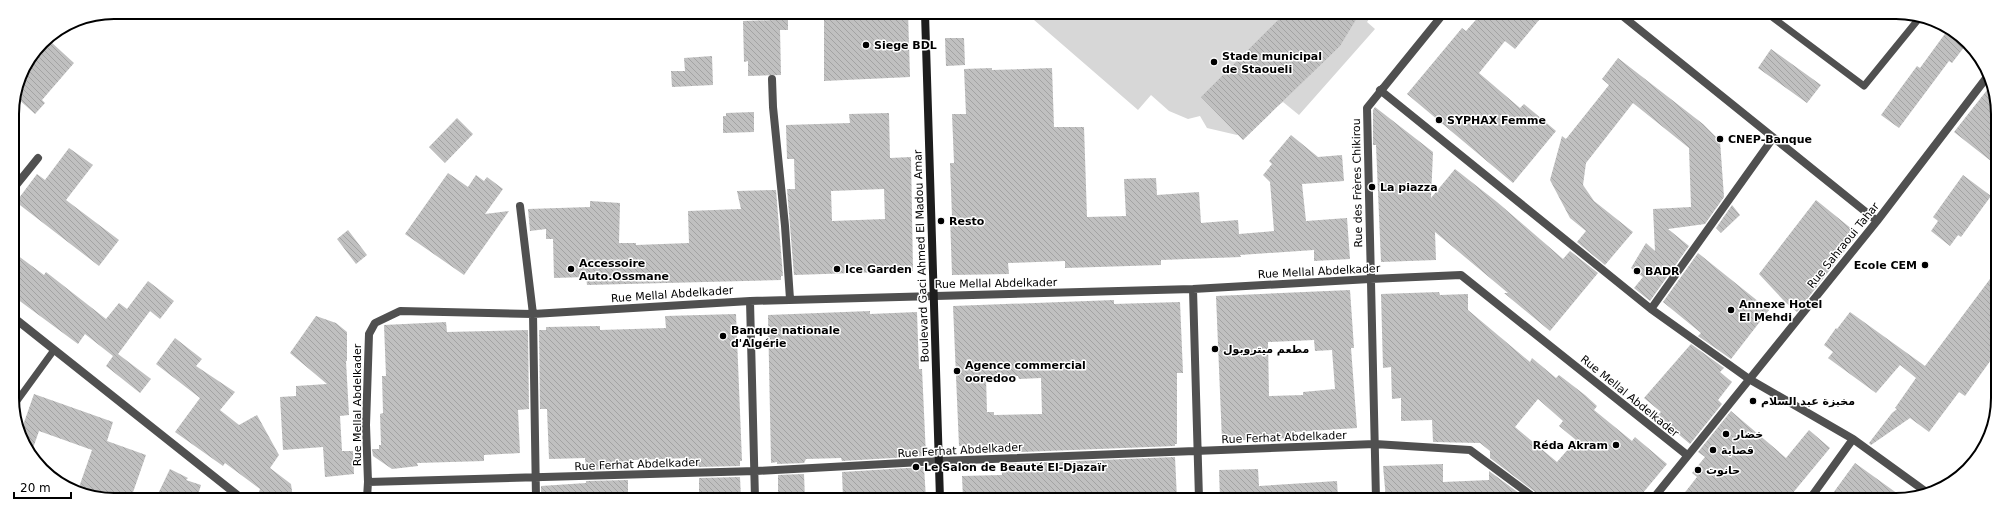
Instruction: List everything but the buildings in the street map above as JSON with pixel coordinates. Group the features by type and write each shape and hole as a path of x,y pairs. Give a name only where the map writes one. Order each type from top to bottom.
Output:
{"main road":[{"name":"Boulevard Gaci Ahmed El Madou Amar","path":"925,19 940,493"}],"street":[{"name":"Rue des Frères Chikirou","path":"1376,493 1367,108 1380,90 1440,19"},
{"path":"1630,19 1772,138 1877,221"},
{"path":"772,79 773,107 785,226 790,299"},
{"name":"Rue Sahraoui Tahar","path":"1657,493 1686,455 1877,221 1984,79"},
{"path":"1380,90 1651,309 1749,379 1853,439 1923,489"},
{"path":"1651,309 1772,138"},
{"path":"19,182 38,158"},
{"path":"520,206 532,314 536,493"},
{"name":"Rue Mellal Abdelkader","path":"367,493 366,425 369,334 375,323 400,311 532,314 790,299 1193,290 1461,275 1686,455"},
{"path":"1193,290 1199,493"},
{"path":"750,301 756,471 755,493"},
{"path":"19,322 235,493"},
{"path":"1814,493 1853,439"},
{"name":"Rue Ferhat Abdelkader","path":"368,482 756,471 940,461 1375,444 1470,450 1528,493"}],"lane":[{"path":"1775,19 1864,86 1914,21"},
{"path":"19,398 54,350"}],"shaded area":[{"name":"Stade municipal de Staoueli","path":"1033,19 1369,19 1367,22 1375,29 1299,115 1283,102 1237,135 1207,128 1200,116 1188,119 1169,111 1151,95 1138,110"}],"place":[{"name":"Siege BDL","path":"866,45"},
{"name":"Stade municipal de Staoueli","path":"1214,62"},
{"name":"SYPHAX Femme","path":"1439,120"},
{"name":"CNEP-Banque","path":"1720,139"},
{"name":"La piazza","path":"1372,187"},
{"name":"Resto","path":"941,221"},
{"name":"Ecole CEM","path":"1925,265"},
{"name":"Accessoire Auto.Ossmane","path":"571,269"},
{"name":"Ice Garden","path":"837,269"},
{"name":"BADR","path":"1637,271"},
{"name":"Annexe Hotel El Mehdi","path":"1731,310"},
{"name":"Banque nationale d'Algérie","path":"723,336"},
{"name":"مطعم ميتروبول","path":"1215,349"},
{"name":"Agence commercial ooredoo","path":"957,371"},
{"name":"مخبزة عبد السلام","path":"1753,401"},
{"name":"خضار","path":"1726,434"},
{"name":"Réda Akram","path":"1616,445"},
{"name":"قصابة","path":"1713,450"},
{"name":"Le Salon de Beauté El-Djazaïr","path":"916,467"},
{"name":"حانوت","path":"1698,470"}]}
